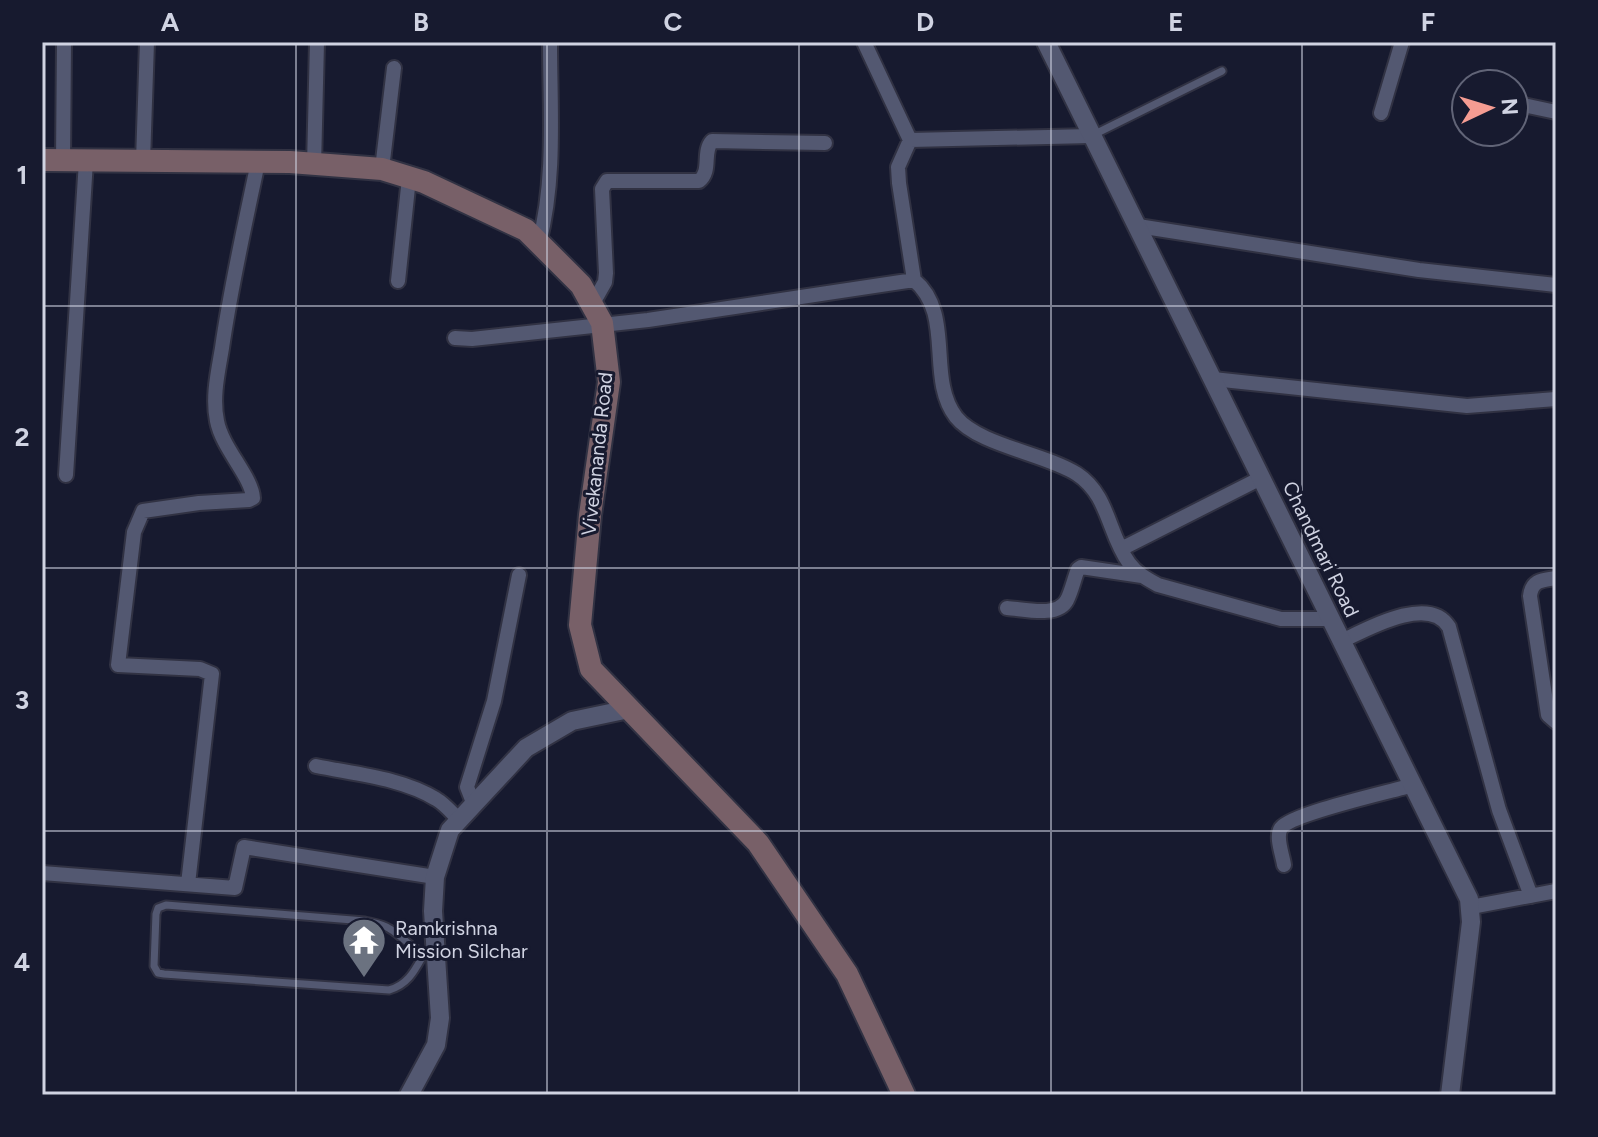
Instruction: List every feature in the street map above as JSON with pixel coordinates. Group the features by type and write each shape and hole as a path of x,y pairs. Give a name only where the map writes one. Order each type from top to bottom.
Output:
{"main road":[{"name":"Vivekananda Road","path":"52,160 290,162 382,169 424,182 526,230 581,285 597,314 609,382 590,515 580,625 591,669 758,843 847,974 904,1095"}],"street":[{"path":"52,160 64,42"},
{"path":"143,161 147,42"},
{"path":"314,166 317,42"},
{"path":"539,243 550,180 550,42"},
{"path":"864,42 910,140 898,167 914,280 924,289 931,303 944,389 948,405 958,420 976,433 1078,475 1095,491 1106,508 1130,564 1158,585 1281,619 1331,619"},
{"name":"Chandmari Road","path":"1046,42 1471,907 1450,1095"},
{"path":"1381,113 1402,42"},
{"path":"382,169 394,68"},
{"path":"1530,106 1556,112"},
{"path":"910,140 1091,136"},
{"path":"597,314 606,273 602,189 607,181 699,181 706,173 707,148 712,141 825,143"},
{"path":"66,475 86,161"},
{"path":"188,884 212,674 200,669 118,665 134,532 143,511 253,498 251,487 224,443 217,420 215,392 230,294 258,162"},
{"path":"398,281 409,178"},
{"path":"1138,226 1419,270 1556,285"},
{"path":"455,338 472,339 597,314 648,320 914,280"},
{"path":"1213,379 1467,406 1556,399"},
{"path":"1121,549 1261,478"},
{"path":"1007,608 1051,611 1061,607 1067,601 1081,567 1142,576"},
{"path":"474,805 467,787 494,701 519,575"},
{"path":"1556,578 1536,583 1531,588 1530,596 1548,715 1556,722"},
{"path":"1342,641 1379,623 1407,615 1430,613 1445,619 1499,810 1531,896"},
{"path":"409,1095 436,1045 440,1018 430,954 435,877 450,830 526,748 572,721 629,709"},
{"path":"316,766 424,792 440,801 459,820"},
{"path":"1284,865 1279,835 1289,822 1413,785"},
{"path":"42,873 235,888 244,847 435,877"},
{"path":"1471,907 1556,891"}],"lane":[{"path":"1091,136 1222,71"},
{"path":"166,905 365,921 390,929 415,950 430,954 401,987 389,990 164,974 158,973 154,966 156,914 158,908 166,905"}],"place":[{"name":"Ramkrishna Mission Silchar","path":"364,979"}]}
